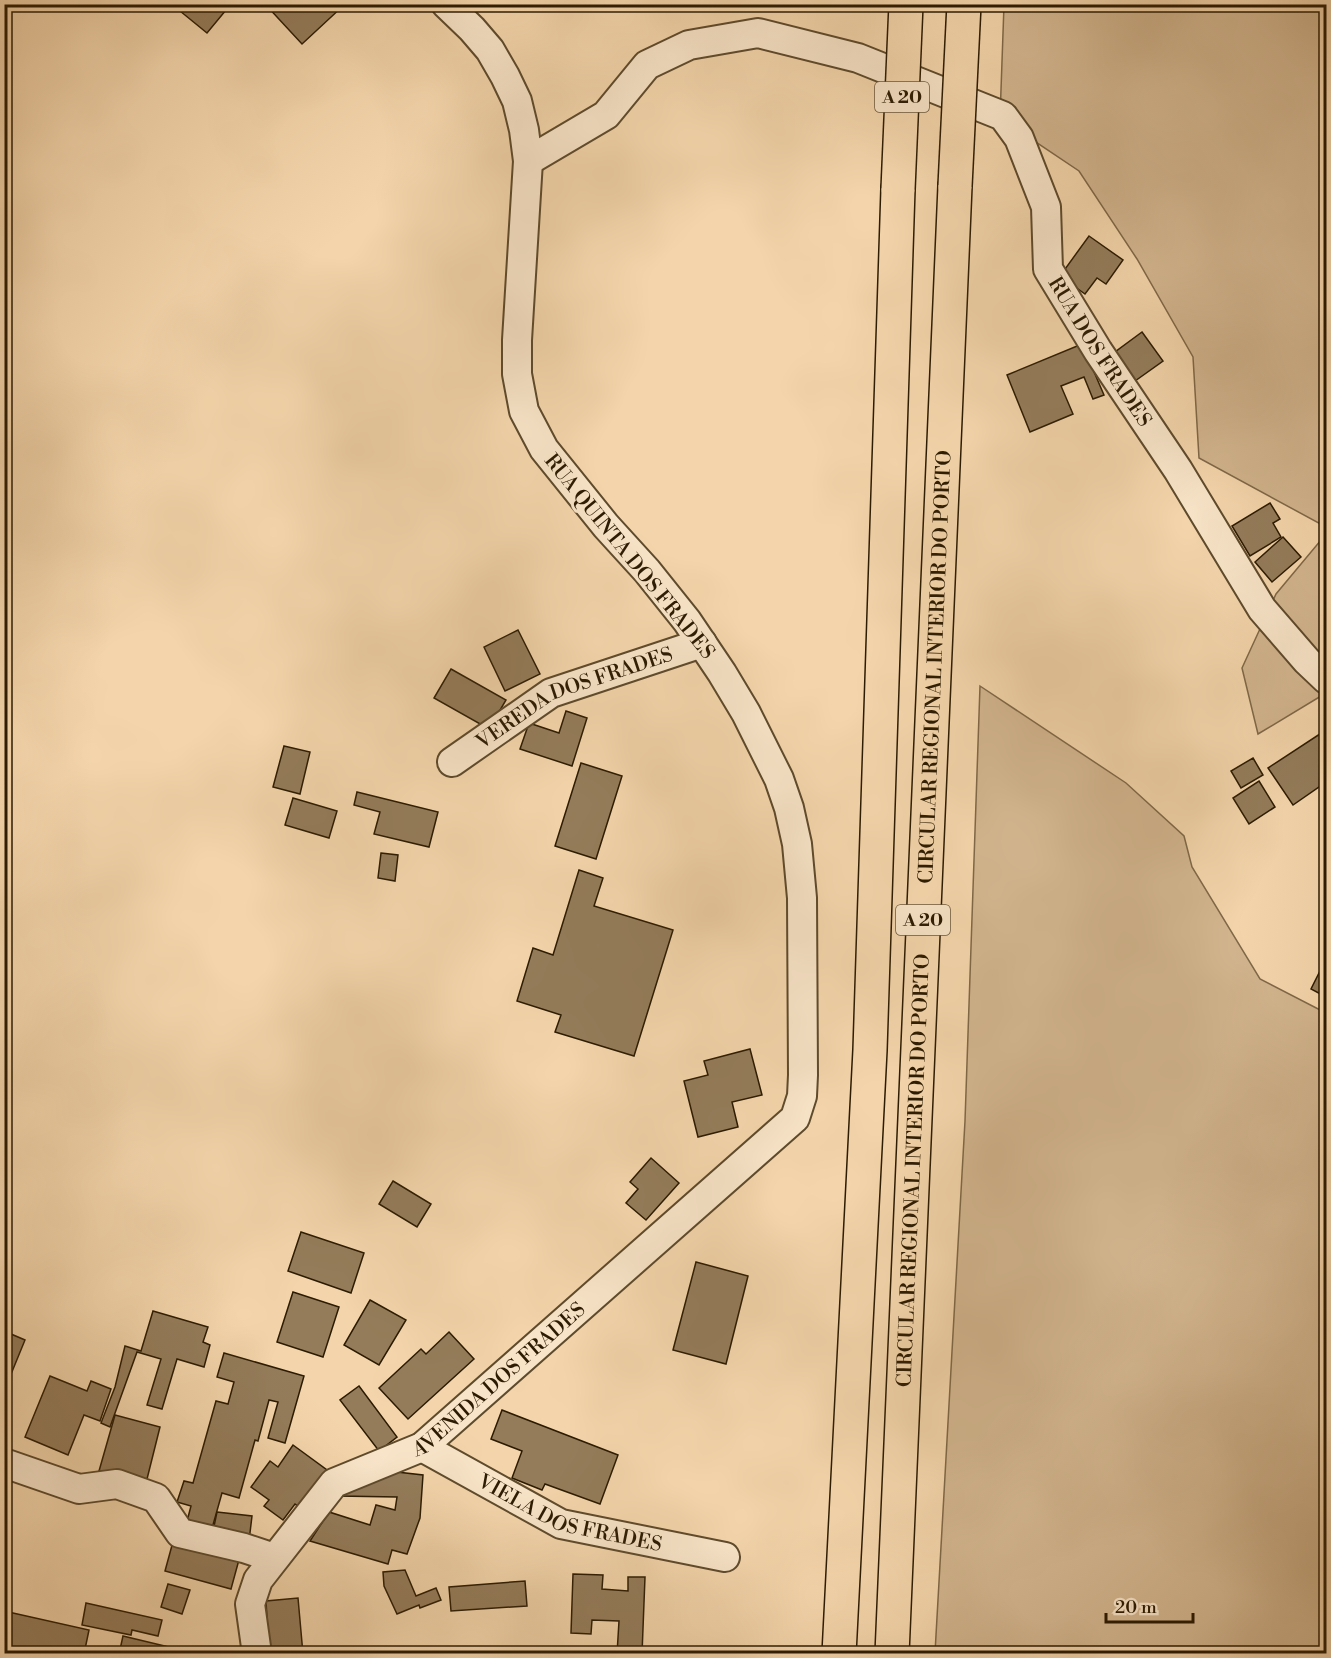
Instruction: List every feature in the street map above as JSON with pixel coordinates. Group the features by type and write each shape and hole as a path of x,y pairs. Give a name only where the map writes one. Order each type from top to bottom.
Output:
{"highway":[{"name":"A 20","path":"839,1653 870,1050 906,4"},
{"name":"CIRCULAR REGIONAL INTERIOR DO PORTO","path":"892,1653 964,4"}],"street":[{"path":"446,4 472,28 490,50 505,76 517,101 528,161"},
{"name":"RUA DOS FRADES","path":"528,161 606,115 647,65 689,45 758,33 858,58 1003,116 1019,138 1046,207 1048,269 1098,351 1178,470 1262,609 1307,661 1326,679"},
{"name":"RUA QUINTA DOS FRADES","path":"528,161 517,340 517,374 524,411 544,449 606,526 647,571 702,643 746,712 769,758 789,808 797,844 802,897 803,1075 802,1096 795,1118"},
{"name":"VEREDA DOS FRADES","path":"452,762 551,693 702,643"},
{"name":"AVENIDA DOS FRADES","path":"257,1653 250,1604 258,1580 334,1484 422,1447 795,1118"},
{"name":"VIELA DOS FRADES","path":"422,1447 561,1524 725,1557"},
{"path":"4,1463 79,1489 117,1484 156,1498 180,1533 244,1548 274,1558"}],"shaded area":[{"path":"1004,5 1326,5 1326,527 1199,458 1193,357 1137,259 1079,171 1000,118"},
{"path":"1326,534 1326,693 1258,734 1242,668 1276,594"},
{"path":"980,686 1126,783 1184,836 1192,867 1260,979 1326,1013 1326,1653 935,1653 965,1121"}],"building":[{"path":"186,4 231,4 207,33 180,11"},
{"path":"265,4 344,4 344,5 302,44"},
{"path":"1089,236 1123,260 1106,284 1097,278 1085,294 1060,276"},
{"path":"1142,332 1163,361 1135,381 1115,352"},
{"path":"1082,344 1104,395 1093,399 1084,377 1061,386 1073,414 1030,432 1007,375"},
{"path":"1270,503 1280,519 1273,523 1281,537 1250,556 1232,526"},
{"path":"1283,537 1301,557 1272,582 1255,562"},
{"path":"518,630 540,674 505,691 484,647"},
{"path":"451,669 506,700 489,729 434,698"},
{"path":"566,711 587,718 572,766 520,749 529,723 559,733"},
{"path":"1326,730 1326,782 1293,805 1268,768"},
{"path":"284,746 310,752 300,794 273,787"},
{"path":"1253,758 1263,775 1241,788 1231,771"},
{"path":"581,763 622,776 596,859 555,846"},
{"path":"1259,781 1275,807 1249,824 1233,798"},
{"path":"357,792 438,812 429,847 374,834 380,812 354,805"},
{"path":"293,798 337,811 329,838 285,825"},
{"path":"381,853 398,855 395,881 378,878"},
{"path":"579,870 603,878 594,906 673,930 634,1056 555,1032 561,1015 517,1001 533,948 553,955"},
{"path":"1326,959 1326,997 1311,989"},
{"path":"750,1049 762,1095 732,1102 738,1127 698,1137 684,1081 708,1075 704,1061"},
{"path":"651,1158 679,1183 646,1220 626,1203 638,1189 630,1182"},
{"path":"393,1181 431,1204 417,1227 379,1204"},
{"path":"301,1232 364,1253 351,1293 288,1271"},
{"path":"696,1262 748,1276 726,1364 673,1350"},
{"path":"293,1292 339,1307 323,1357 277,1342"},
{"path":"370,1300 406,1320 379,1365 344,1345"},
{"path":"153,1311 208,1327 203,1342 210,1345 204,1367 177,1359 162,1409 147,1405 161,1359 137,1352 110,1427 101,1423 115,1387 125,1346 141,1351"},
{"path":"4,1331 25,1340 9,1379 4,1377"},
{"path":"449,1332 474,1359 408,1419 379,1388 421,1349 426,1354"},
{"path":"224,1353 304,1376 285,1443 268,1438 278,1402 269,1400 239,1498 222,1493 211,1532 186,1525 191,1506 177,1502 184,1481 193,1483 216,1401 228,1404 234,1382 217,1377"},
{"path":"50,1376 87,1391 91,1381 111,1389 100,1421 84,1415 68,1455 25,1437"},
{"path":"359,1386 397,1437 379,1451 340,1400"},
{"path":"502,1410 618,1455 600,1504 545,1484 542,1490 512,1478 522,1451 491,1439"},
{"path":"115,1415 160,1427 146,1483 99,1471"},
{"path":"293,1445 327,1470 299,1507 295,1504 283,1520 264,1506 269,1500 251,1487 270,1461 278,1467"},
{"path":"379,1470 423,1475 420,1518 407,1554 392,1550 388,1564 310,1541 329,1512 370,1525 376,1505 395,1510 397,1497 339,1496"},
{"path":"217,1512 252,1516 249,1541 212,1536"},
{"path":"174,1538 240,1556 231,1589 165,1571"},
{"path":"405,1570 416,1596 436,1588 441,1600 420,1608 419,1605 397,1614 384,1586 383,1572"},
{"path":"573,1574 603,1575 602,1589 628,1591 628,1577 645,1577 642,1654 617,1654 619,1621 592,1620 591,1634 571,1633"},
{"path":"525,1581 527,1606 451,1611 449,1587"},
{"path":"168,1584 190,1590 182,1614 161,1607"},
{"path":"298,1598 303,1654 269,1654 266,1601"},
{"path":"86,1603 162,1620 158,1636 132,1630 131,1635 82,1625"},
{"path":"4,1611 89,1630 84,1654 4,1654"},
{"path":"123,1636 198,1654 119,1654"}]}
